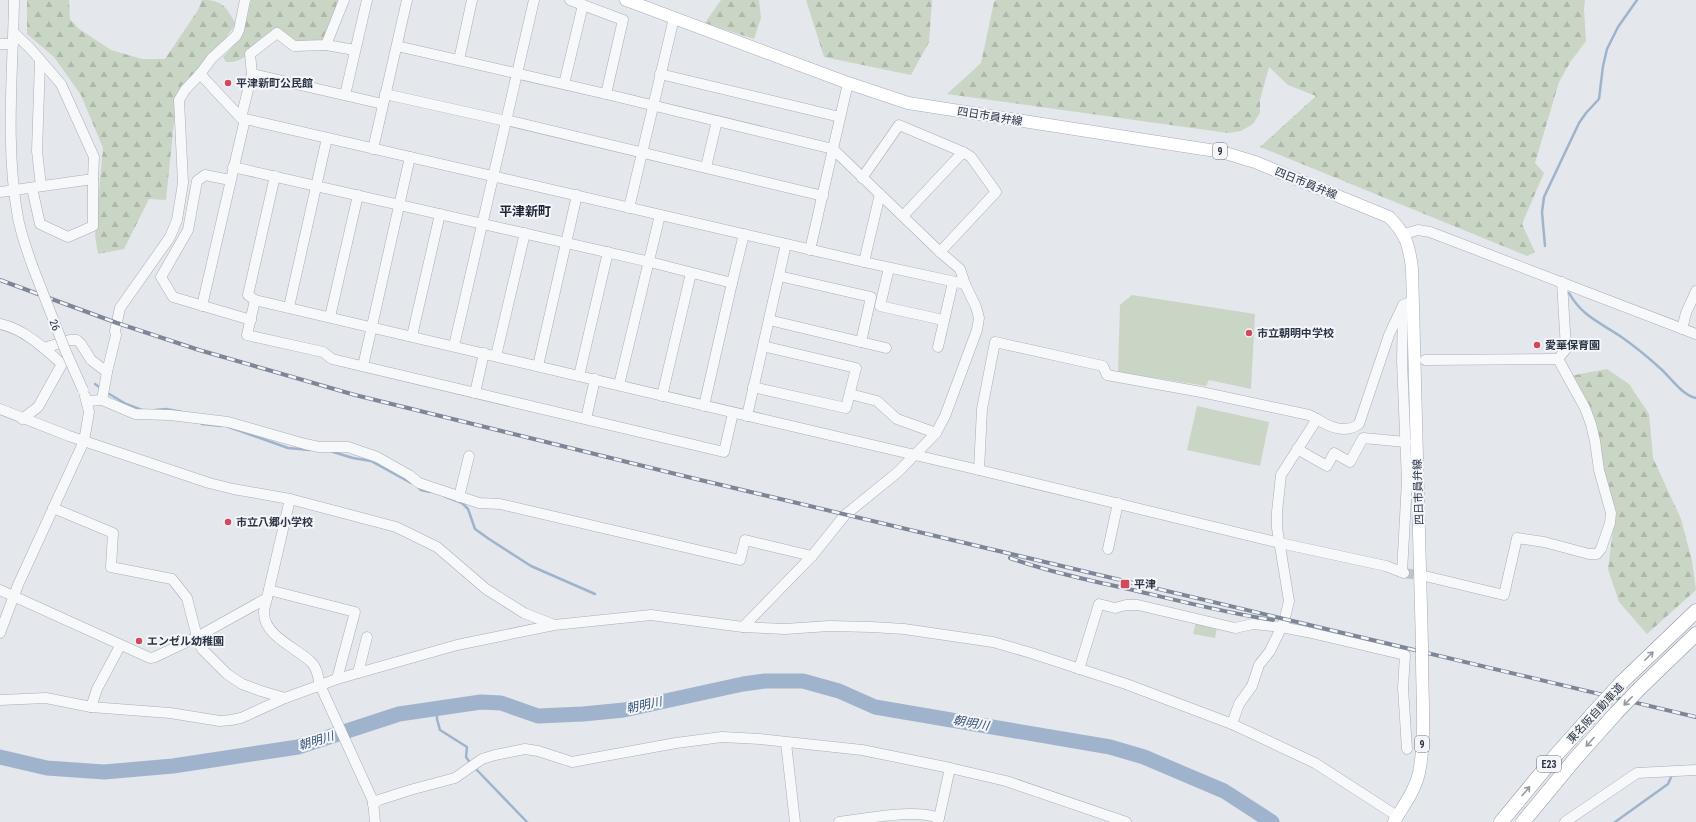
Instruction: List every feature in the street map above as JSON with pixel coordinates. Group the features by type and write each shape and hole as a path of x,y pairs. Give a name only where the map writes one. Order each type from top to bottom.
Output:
{"highway":[{"name":"東名阪自動車道","path":"1501,822 1557,754 1621,683 1696,611"},
{"name":"東名阪自動車道","path":"1523,822 1575,759 1616,713 1696,634"}],"main road":[{"name":"四日市員弁線","path":"626,0 848,83 908,103 1222,152 1256,162 1389,217 1404,234 1409,246 1412,268 1408,303 1422,646 1422,733 1418,773 1399,820"}],"street":[{"name":"26","path":"0,633 13,596 84,441 89,412 87,400 66,352 32,265 18,219 11,166 10,139 14,0"},
{"path":"103,398 120,308 170,237 177,220 183,183 179,100 185,90 212,58 236,36 239,30 245,0"},
{"path":"326,45 344,0"},
{"path":"345,95 367,0"},
{"path":"373,149 407,0"},
{"path":"459,60 472,0"},
{"path":"454,346 534,0"},
{"path":"570,0 623,20 606,94"},
{"path":"564,84 583,5"},
{"path":"629,208 652,105 674,18"},
{"path":"202,306 252,74 250,54 277,33 294,46 326,45 355,50"},
{"path":"14,34 29,47 61,84 94,157 93,226 68,237 40,224 37,187 40,60"},
{"path":"0,44 13,44"},
{"path":"397,46 564,84 833,149 940,252 960,269 965,284 976,307 978,324 945,416 936,433 898,472 845,515 812,556 743,627"},
{"path":"200,74 243,118 810,250 965,284"},
{"path":"252,74 345,95 384,99 506,121 706,167 823,196"},
{"path":"660,74 840,117"},
{"path":"810,250 848,83"},
{"path":"706,167 717,121"},
{"path":"862,178 899,125 963,152 970,157 996,192 940,252"},
{"path":"288,307 327,138"},
{"path":"903,216 963,152"},
{"path":"363,366 410,157"},
{"path":"233,167 608,252 732,283"},
{"path":"230,180 205,175 197,181 188,230 161,277 173,297 251,320"},
{"path":"275,176 248,295 255,300 372,326 733,413 1118,503 1280,543 1386,566 1403,572 1406,504 1406,442 1402,361 1408,303"},
{"path":"0,192 93,179"},
{"path":"864,262 880,194"},
{"path":"330,317 358,195"},
{"path":"538,366 577,195"},
{"path":"412,336 440,214"},
{"path":"619,385 650,262 660,215"},
{"path":"1404,234 1418,230 1430,232 1696,334"},
{"path":"496,356 524,233"},
{"path":"704,406 744,234"},
{"path":"747,416 786,244"},
{"path":"578,376 608,252"},
{"path":"889,268 880,306 943,320"},
{"path":"662,396 691,273"},
{"path":"779,276 871,296 861,342"},
{"path":"938,347 953,282"},
{"path":"1425,360 1558,359 1566,350 1562,282"},
{"path":"1682,329 1686,313 1696,291"},
{"path":"255,300 248,335 323,352 332,359 724,452 733,413"},
{"path":"979,470 982,409 995,342 1103,366 1107,375 1201,392 1309,415 1328,426 1343,429 1354,428 1359,424 1388,335 1408,303"},
{"path":"769,320 886,348"},
{"path":"0,324 20,331 44,348 62,364 41,404 22,419"},
{"path":"44,348 70,340 77,340 82,344 90,360 107,372"},
{"path":"754,387 846,408 856,368 763,346"},
{"path":"475,393 484,353"},
{"path":"1424,576 1504,595 1517,538 1544,542 1589,554 1597,554 1602,549 1610,523 1611,513 1599,470 1595,441 1585,408 1558,359"},
{"path":"586,419 595,380"},
{"path":"850,394 877,401 897,419 936,433"},
{"path":"87,400 103,398 135,414 170,415 228,422 319,447 348,447 377,457 409,475 419,483 479,503 500,504 740,560 745,540 812,556"},
{"path":"0,409 22,419 84,441 220,487 290,499 396,527 437,547 499,597 535,618 554,624"},
{"path":"1232,724 1239,704 1252,686 1259,665 1270,651 1286,618 1289,601 1277,528 1277,512 1281,475 1317,419"},
{"path":"1297,449 1327,466 1334,453 1350,462 1363,438 1406,442"},
{"path":"459,497 469,456"},
{"path":"290,499 264,614 266,622 270,629 284,642 312,662 317,672 320,684 373,802 375,822"},
{"path":"1108,549 1118,503"},
{"path":"54,508 114,533 110,567 172,579 187,598 197,637 202,649 227,674 242,684 285,698"},
{"path":"0,590 120,646 150,658 197,637 268,594 355,612 337,679"},
{"path":"1079,669 1099,604 1115,608 1126,605 1138,605 1236,628 1252,624 1282,627 1405,655 1403,688 1407,749"},
{"path":"0,700 46,698 91,707 170,714 220,721 241,718 285,698 337,679 457,645 554,624 651,615 743,627 785,629 829,626 904,629 993,642 1126,684 1232,724 1315,763 1399,820"},
{"path":"358,673 367,637"},
{"path":"91,707 96,689 120,646"},
{"path":"373,802 455,778 482,759 525,749 538,751 572,762 676,743 722,737 760,739 862,750 950,768 1006,782 1126,822"},
{"path":"786,743 795,822"},
{"path":"839,822 872,820 908,814 924,814 938,820 950,768"},
{"path":"1565,822 1637,773 1696,770"}],"green space":[{"path":"27,0 69,0 70,19 79,29 111,50 142,59 165,59 198,10 202,0 215,1 219,3 226,9 236,24 182,97 174,122 166,200 149,199 124,249 98,254 95,235 103,148 81,95 54,57 27,34"},
{"path":"251,0 343,0 326,44 296,41 277,29 247,56 233,62 226,62 223,57 230,50 242,31"},
{"path":"721,0 759,0 761,18 754,39 705,23"},
{"path":"806,0 932,0 929,42 911,75 824,57"},
{"path":"996,0 1585,0 1584,9 1586,41 1571,61 1559,82 1535,163 1544,173 1522,224 1535,252 1527,256 1260,147 1316,96 1288,85 1269,67 1260,100 1260,113 1253,124 1241,131 1228,133 947,94 981,63 994,2"},
{"path":"1132,295 1255,314 1251,389 1209,380 1206,386 1118,372 1120,305"},
{"path":"1607,369 1629,384 1649,414 1653,458 1681,519 1692,561 1696,590 1647,634 1619,602 1608,569 1614,521 1586,415 1570,376"},
{"path":"1197,406 1269,422 1260,466 1187,450"},
{"path":"1196,622 1217,627 1215,638 1193,634"}],"waterway":[{"path":"1545,246 1542,212 1544,197 1579,123 1599,99 1603,66 1607,49 1618,27 1637,0"},
{"path":"1569,293 1585,313 1630,343 1661,369 1681,390 1696,398"},
{"path":"95,384 102,389"},
{"path":"106,392 126,404 142,410"},
{"path":"155,410 166,409 182,412"},
{"path":"200,422 202,424 222,426"},
{"path":"229,427 288,448 310,450"},
{"path":"333,452 353,458 371,461 411,483"},
{"path":"417,486 421,490 430,492"},
{"path":"444,496 462,503 468,509 475,529 489,539 531,566 595,594"},
{"name":"朝明川","path":"0,757 47,768 104,772 173,766 298,747 399,714 481,702 501,703 538,716 583,714 624,710 743,684 765,681 803,681 839,691 875,707 1110,747 1144,757 1224,791 1272,822"},
{"path":"437,708 437,719 440,730 467,747 466,757 471,764"},
{"path":"474,767 527,822"},
{"path":"1615,822 1668,784 1672,775"}],"tunnel":[{"path":"1404,573 1425,576"}],"railway":[{"path":"0,280 117,323 199,350 355,395 692,478 1696,717"},
{"path":"1010,558 1040,568 1087,580 1220,610 1273,620"}],"place":[{"name":"平津新町公民館","path":"228,83"},
{"name":"市立朝明中学校","path":"1249,333"},
{"name":"愛華保育園","path":"1537,345"},
{"name":"市立八郷小学校","path":"228,522"},
{"name":"平津","path":"1125,584"},
{"name":"エンゼル幼稚園","path":"139,641"}],"district":[{"name":"平津新町","path":"525,211"}]}
